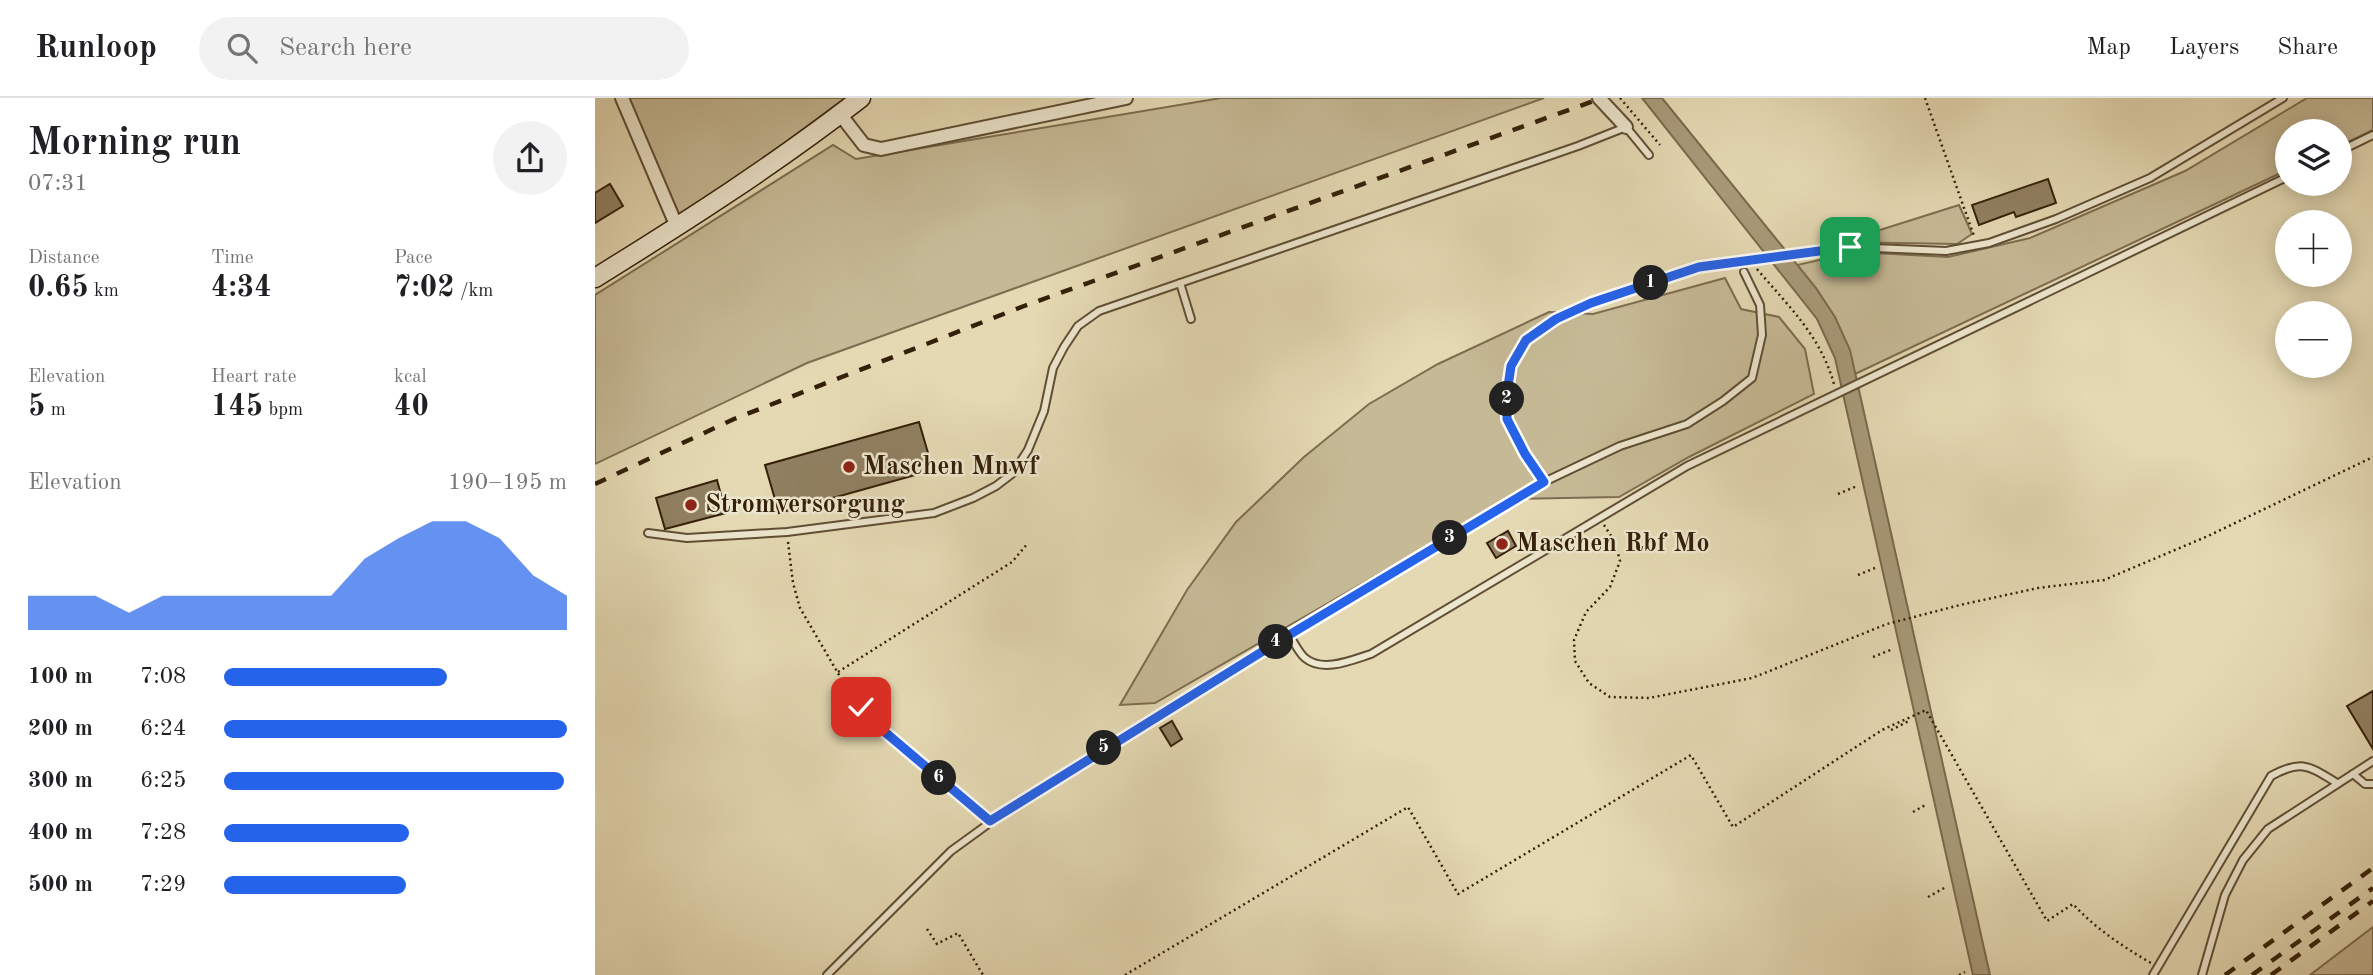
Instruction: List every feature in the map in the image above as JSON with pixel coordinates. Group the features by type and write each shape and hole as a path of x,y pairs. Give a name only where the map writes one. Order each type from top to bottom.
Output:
{"main road":[{"path":"595,278 799,146 861,98"}],"street":[{"path":"622,98 677,227"},
{"path":"840,114 864,145 881,149 1126,98"},
{"path":"1599,98 1626,127"}],"lane":[{"path":"1544,482 1525,454 1507,419 1507,393 1511,366 1526,340 1556,319 1591,303 1699,267 1850,247 1945,251 1989,243 2056,219 2150,178 2283,98"},
{"path":"648,533 687,538 787,532 934,513 996,486 1013,473 1028,450 1044,411 1053,368 1078,326 1099,311 1626,127 1649,155"},
{"path":"2352,145 2373,135"},
{"path":"1289,635 1305,658 1318,664 1341,663 1371,654 1687,466 2275,183"},
{"path":"827,975 951,851 990,821 1289,635 1544,482 1620,446 1686,424 1752,378 1762,335 1761,305 1744,272"},
{"path":"1180,283 1191,320"},
{"path":"2201,975 2225,895 2243,860 2268,829 2373,761"},
{"path":"2153,975 2271,776 2288,767 2310,766 2337,783"},
{"path":"2353,774 2365,784 2373,785"}],"path":[{"path":"1620,98 1660,145"},
{"path":"1925,98 1977,245"},
{"path":"1757,268 1815,338 1828,363 1835,387"},
{"path":"1600,517 1615,542 1621,561 1610,587 1586,612 1574,640 1575,661 1589,683 1611,696 1649,698 1752,678 1887,624 1959,605 2038,588 2104,580 2208,536 2373,457"},
{"path":"1838,494 1857,486"},
{"path":"787,532 788,558 800,608 846,687 873,722 990,821"},
{"path":"838,672 1012,562 1028,543"},
{"path":"1858,575 1875,568"},
{"path":"1873,657 1893,649"},
{"path":"1125,975 1408,807 1458,894 1691,755 1733,827 1882,730 1926,709 2047,921 2073,904 2093,925 2157,967"},
{"path":"1891,730 1909,721"},
{"path":"1913,812 1927,804"},
{"path":"1929,897 1946,887"},
{"path":"927,929 937,944 958,933 983,975"},
{"path":"1959,975 1965,972"}],"shaded area":[{"path":"627,98 845,98 679,221"},
{"path":"1221,98 1544,98 807,363 595,464 595,295 833,145 856,159"},
{"path":"1642,98 1662,98 1816,288 1835,317 1850,350 1990,975 1973,975 1835,358 1817,319"},
{"path":"2307,98 2373,98 2373,130 2352,140 2352,119 2275,119 2275,176 1855,374 1846,344 1832,316 1797,265 1855,252 1948,257 2030,238 2185,171"},
{"path":"1959,205 1972,234 1957,244 1842,242"},
{"path":"1725,278 1741,309 1779,317 1805,349 1814,394 1689,457 1619,497 1509,499 1155,703 1120,705 1187,590 1236,522 1304,457 1369,404 1438,364 1549,312 1593,314"},
{"path":"2373,927 2373,975 2310,975"}],"building":[{"path":"2048,179 2056,203 2016,217 2014,212 1979,225 1972,205"},
{"path":"610,184 623,206 595,223 595,193"},
{"name":"Maschen Mnwf","path":"919,422 933,470 779,513 765,465"},
{"name":"Stromversorgung","path":"717,480 726,513 665,529 656,498"},
{"name":"Maschen Rbf Mo","path":"1508,531 1516,546 1496,558 1487,543"},
{"path":"2373,691 2373,749 2347,706"},
{"path":"1172,721 1182,739 1171,746 1160,728"}],"railway":[{"path":"595,484 734,419 1024,306 1602,98"},
{"path":"2225,975 2373,868"},
{"path":"2252,975 2373,888"},
{"path":"2271,975 2373,901"}],"place":[{"name":"Maschen Mnwf","path":"849,467"},
{"name":"Stromversorgung","path":"691,505"},
{"name":"Maschen Rbf Mo","path":"1502,544"}],"route":[{"path":"861,707 873,722 990,821 1289,635 1544,482 1525,454 1507,419 1507,393 1511,366 1526,340 1556,319 1591,303 1699,267 1850,247"}]}
